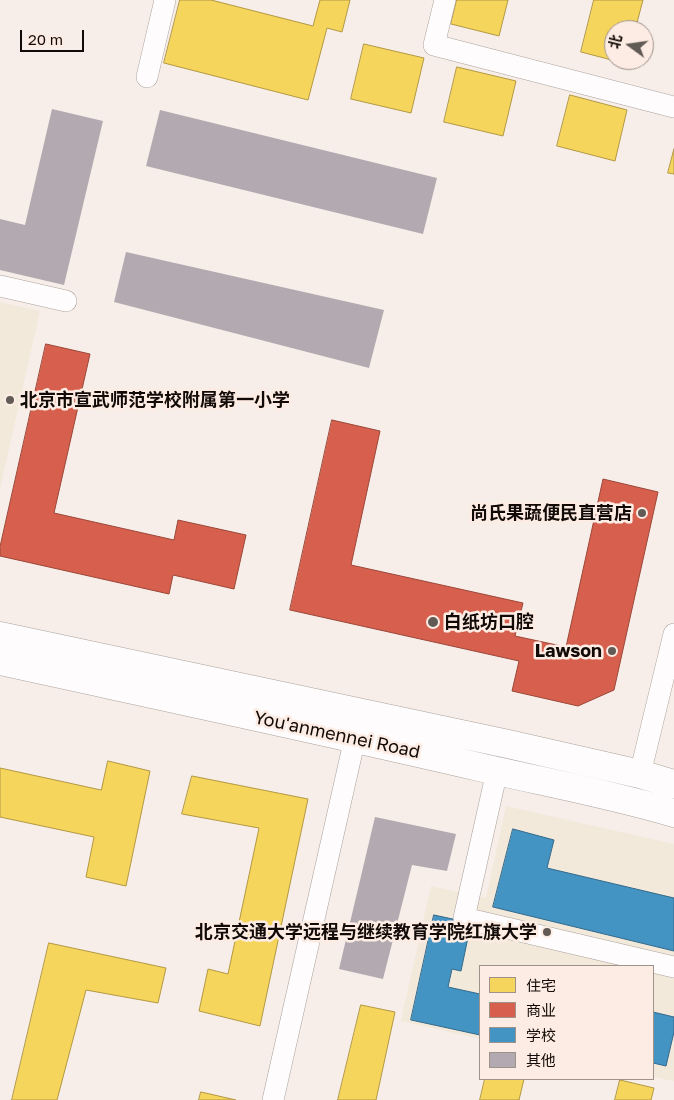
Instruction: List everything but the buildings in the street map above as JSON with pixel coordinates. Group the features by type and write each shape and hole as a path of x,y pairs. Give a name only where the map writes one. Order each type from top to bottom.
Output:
{"main road":[{"name":"You'anmennei Road","path":"0,636 508,744 640,774 674,784"},
{"name":"You'anmennei Road","path":"0,661 355,738 637,802 674,813"}],"street":[{"path":"147,77 165,0"},
{"path":"445,0 434,45 674,107"},
{"path":"0,286 66,300"},
{"path":"640,774 674,634"},
{"path":"273,1100 355,738"},
{"path":"497,771 464,918 674,967"}],"shaded area":[{"name":"北京市宣武师范学校附属第一小学","path":"0,302 40,311 0,489"},
{"name":"北京交通大学远程与继续教育学院红旗大学","path":"506,806 674,844 674,1081 654,1077 654,965 479,965 479,1039 401,1021 431,886 486,898"}],"place":[{"name":"北京市宣武师范学校附属第一小学","path":"10,400"},
{"name":"尚氏果蔬便民直营店","path":"642,513"},
{"name":"白纸坊口腔","path":"433,622"},
{"name":"Lawson","path":"612,651"},
{"name":"北京交通大学远程与继续教育学院红旗大学","path":"547,932"}]}
